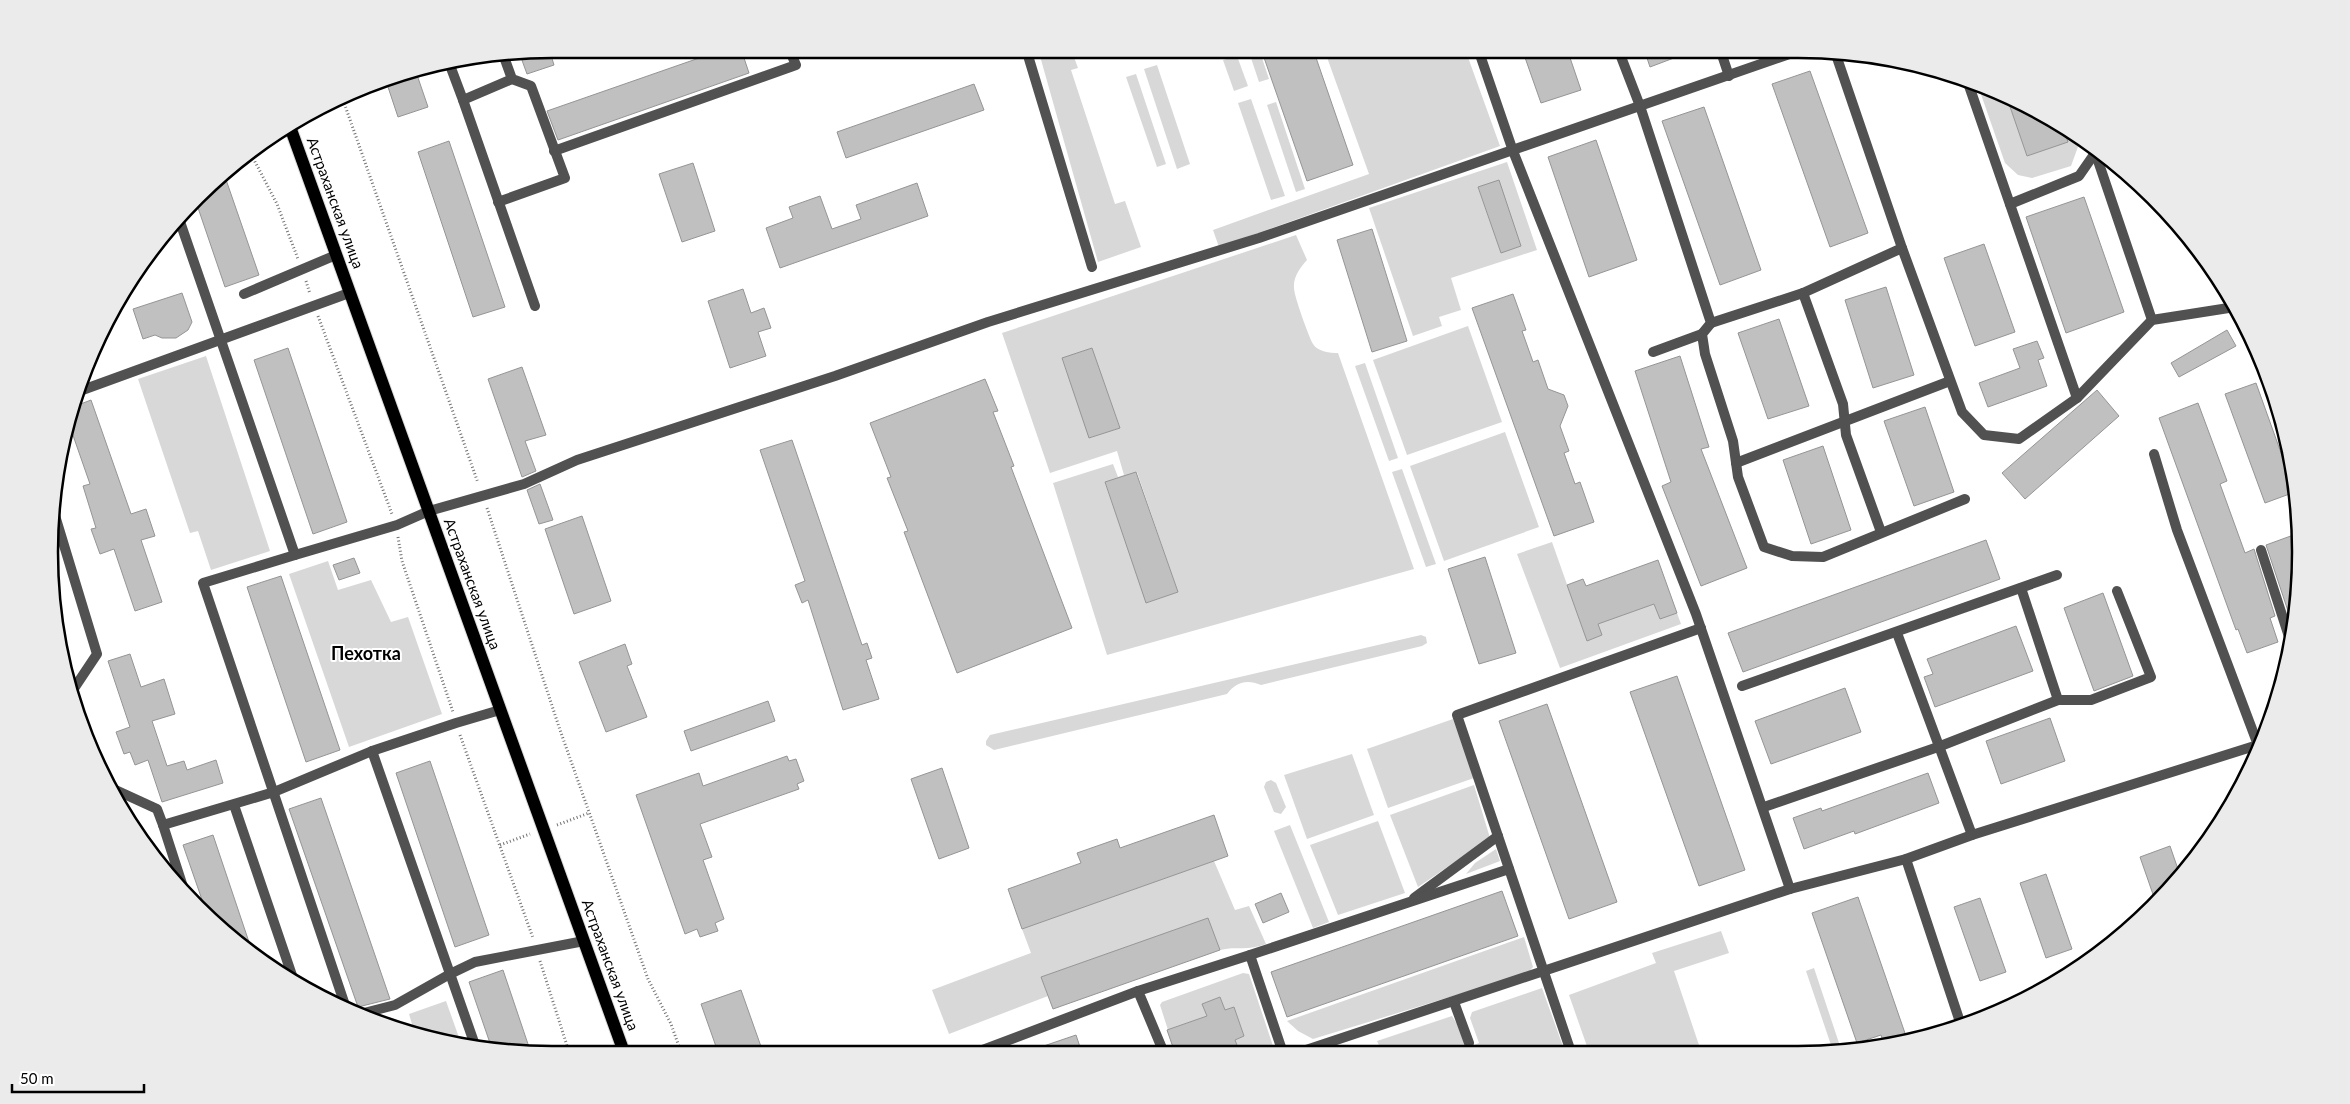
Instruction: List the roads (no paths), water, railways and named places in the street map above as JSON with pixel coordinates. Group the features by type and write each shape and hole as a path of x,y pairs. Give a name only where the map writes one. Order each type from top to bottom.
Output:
{"main road":[{"name":"Астраханская улица","path":"292,132 622,1046"}],"lane":[{"path":"554,151 796,65 793,58"},
{"path":"1029,58 1092,267"},
{"path":"1481,58 1513,151 1701,628 1764,807 1790,889"},
{"path":"1621,58 1640,106 1712,323"},
{"path":"1723,58 1729,76"},
{"path":"344,1001 203,583 397,525 428,511 524,484 577,460 835,376 988,322 1259,238 1779,58"},
{"path":"505,60 512,79"},
{"path":"1838,60 1902,248 1962,412 1984,435 2019,438 2077,398 2152,320 2228,308"},
{"path":"451,68 535,306"},
{"path":"463,100 512,79 531,86 565,178 498,202"},
{"path":"1971,89 2077,398"},
{"path":"2010,204 2078,176 2092,155"},
{"path":"2099,160 2152,320"},
{"path":"181,225 295,555"},
{"path":"1653,352 1702,334 1712,323 1803,293 1902,248"},
{"path":"244,294 336,255"},
{"path":"86,389 349,293"},
{"path":"1803,293 1843,404 1846,435 1881,532"},
{"path":"1702,334 1705,354 1733,441 1738,478 1764,547 1792,556 1823,557 1965,499"},
{"path":"1736,463 1950,381"},
{"path":"2154,454 2177,530 2257,735"},
{"path":"59,534 97,654 76,686"},
{"path":"2261,550 2287,620"},
{"path":"1742,686 2058,575"},
{"path":"2021,588 2058,700"},
{"path":"1764,807 1938,747 2058,700 2091,700 2151,677 2117,591"},
{"path":"1569,1046 1457,715 1701,628"},
{"path":"1897,633 1972,836"},
{"path":"163,826 274,792 372,751 456,722 500,710"},
{"path":"1319,1046 1790,889 1906,859 1972,836 2253,747"},
{"path":"372,751 473,1040"},
{"path":"120,792 157,809 180,878"},
{"path":"234,805 291,971"},
{"path":"1405,904 1498,836"},
{"path":"1906,859 1959,1019"},
{"path":"993,1046 1138,991 1509,869"},
{"path":"370,1011 395,1005 450,974 476,962 584,942"},
{"path":"1250,955 1281,1046"},
{"path":"1138,991 1161,1046"},
{"path":"1454,1002 1469,1043"}],"district":[{"name":"Пехотка","path":"366,654"}]}
